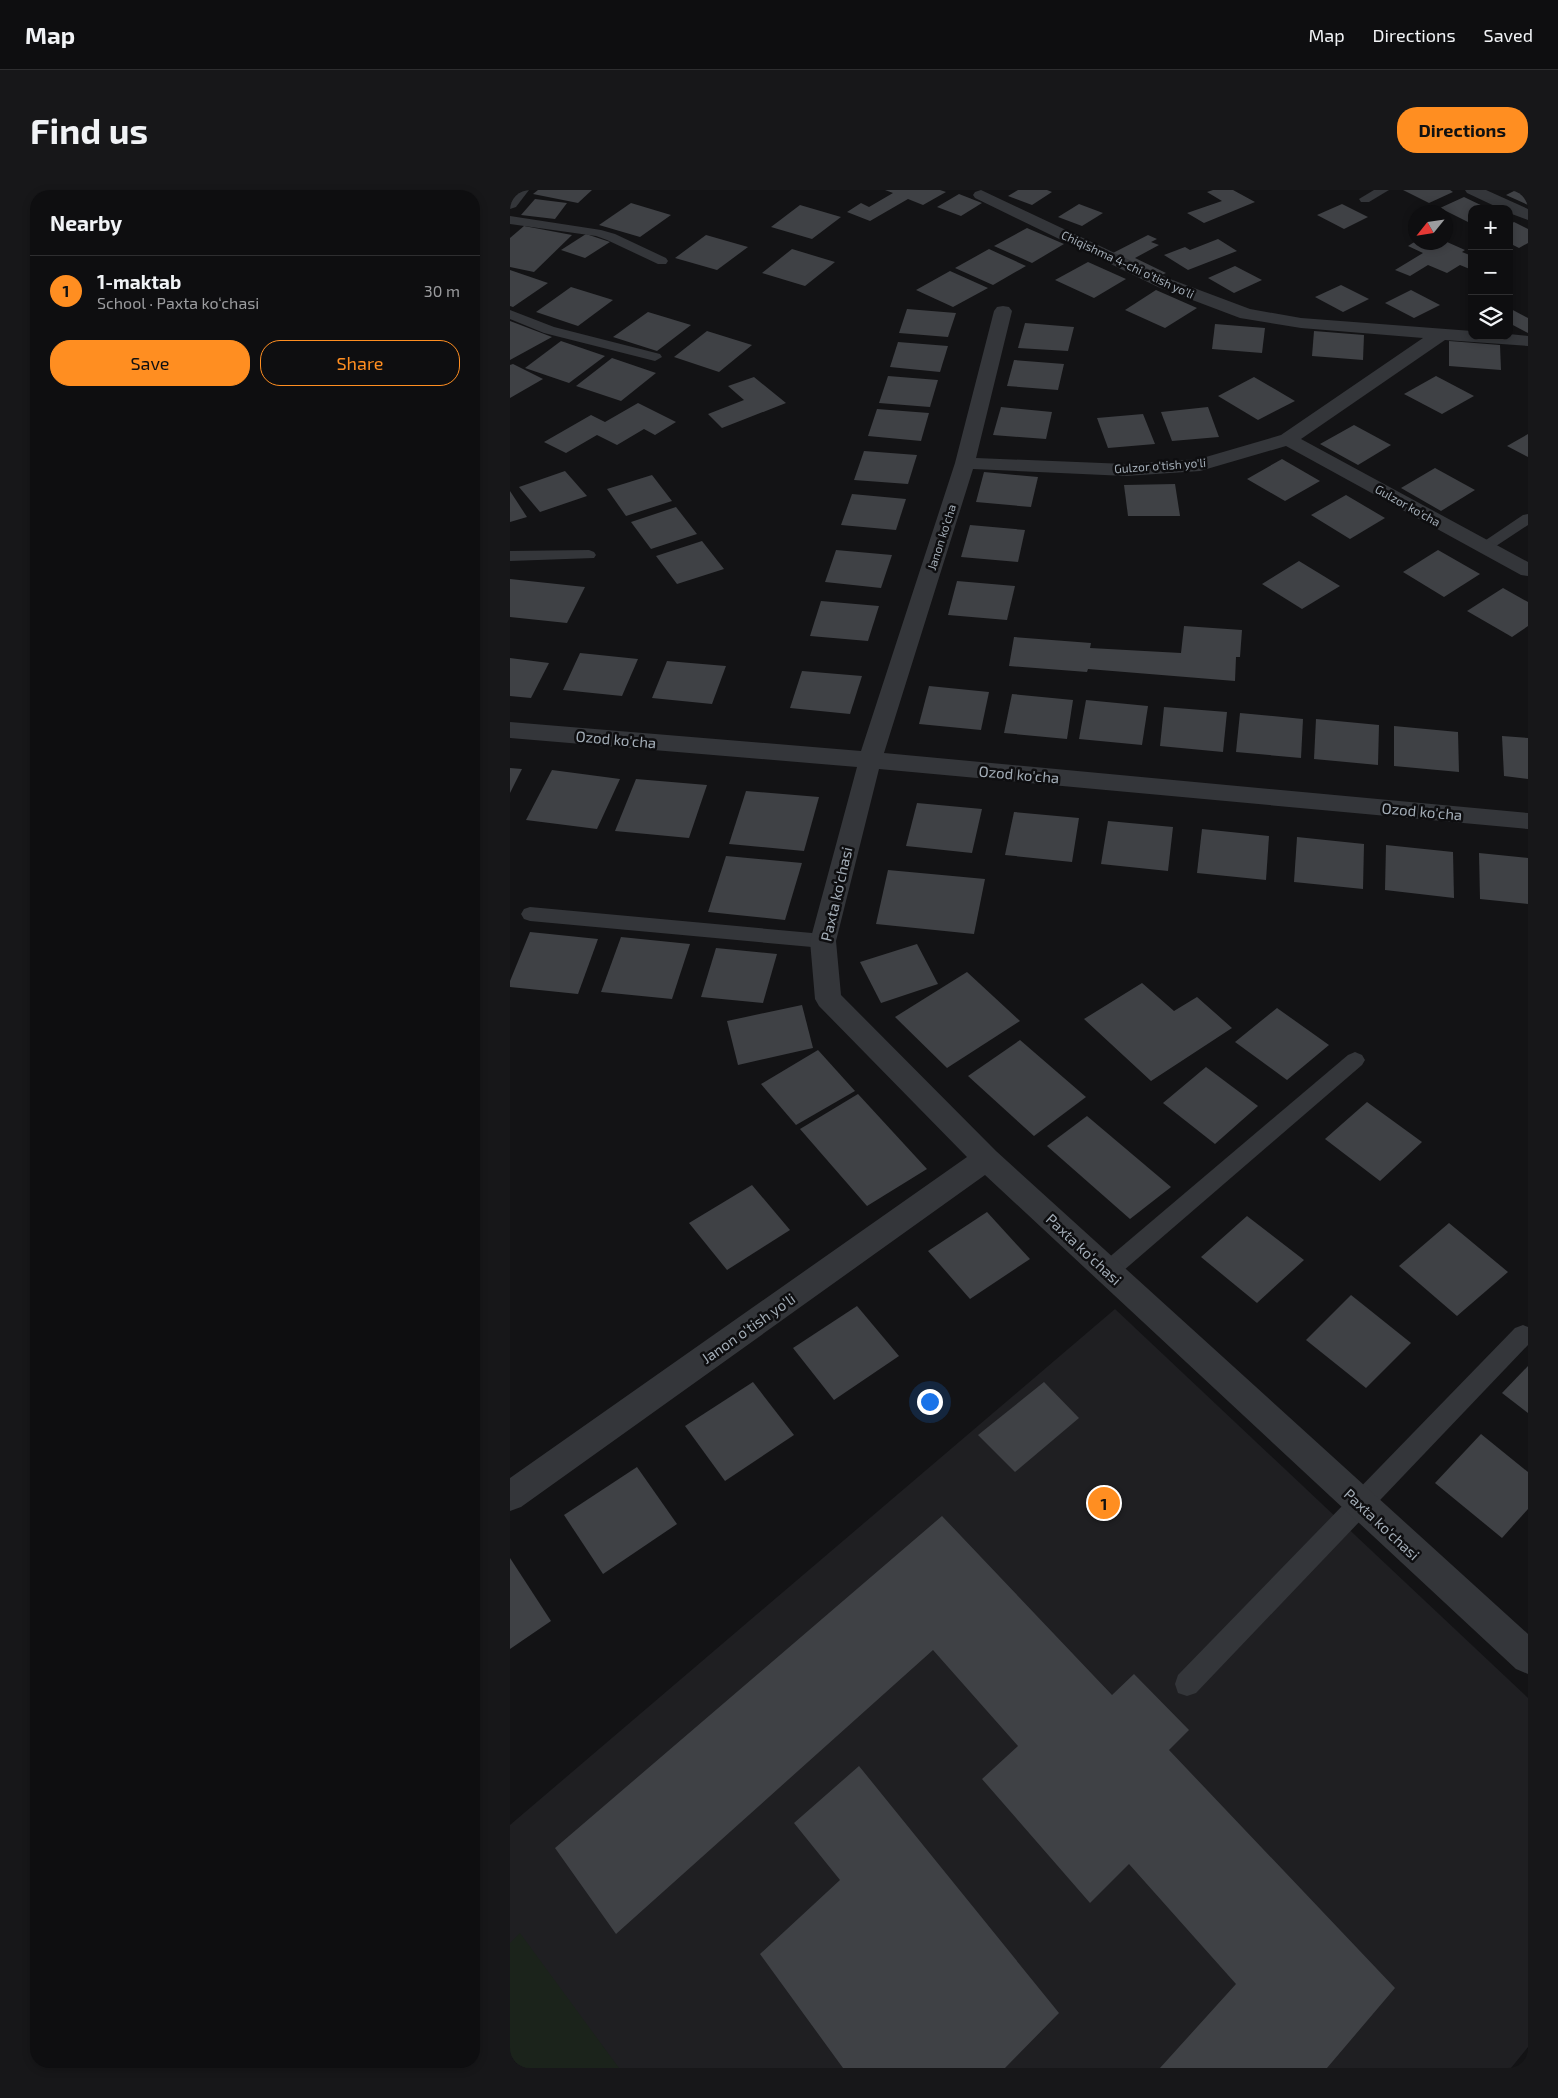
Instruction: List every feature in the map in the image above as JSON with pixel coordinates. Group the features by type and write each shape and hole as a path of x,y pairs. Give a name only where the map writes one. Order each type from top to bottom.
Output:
{"street":[{"path":"510,204 521,190"},
{"name":"Chiqishma 4-chi o'tish yo'li","path":"991,190 981,195 1164,283 1246,314 1301,323 1440,335"},
{"path":"1473,190 1528,214"},
{"name":"Janon ko'cha","path":"870,760 965,463 1003,311"},
{"path":"1440,335 1528,340"},
{"name":"Gulzor o'tish yo'li","path":"965,463 1126,470 1200,465 1288,439 1440,335"},
{"name":"Gulzor ko'cha","path":"1288,439 1528,570"},
{"name":"Ozod ko'cha","path":"510,730 870,760 1528,821"},
{"name":"Paxta ko‘chasi","path":"870,760 823,941 828,999 986,1159 1528,1657"},
{"name":"Janon o'tish yo'li","path":"510,1496 986,1159"}],"lane":[{"path":"1365,199 1383,190"},
{"path":"510,220 597,233 611,237 662,261"},
{"path":"510,314 549,330 655,357"},
{"path":"1485,546 1528,518"},
{"path":"510,556 589,555"},
{"path":"530,914 823,941"},
{"path":"1108,1272 1355,1060"},
{"path":"1188,1684 1524,1335"}],"shaded area":[{"path":"1115,1309 1528,1698 1528,2047 1511,2068 510,2068 510,1825"},
{"path":"520,1933 619,2068 510,2068 510,1943"}],"building":[{"path":"538,190 592,190 578,203 533,194"},
{"path":"885,190 940,190 946,192 923,205 908,199 870,221 847,212 861,203 869,207 893,193"},
{"path":"1018,190 1047,190 1052,192 1032,205 1008,196"},
{"path":"1213,190 1233,190 1255,202 1204,223 1187,213 1222,201 1207,192"},
{"path":"1403,190 1450,190 1453,192 1429,203"},
{"path":"1516,190 1528,190 1528,205 1506,195"},
{"path":"959,194 982,203 961,216 937,207"},
{"path":"1464,197 1481,205 1468,205 1468,222 1453,214 1453,205 1447,205"},
{"path":"535,199 567,203 555,219 521,215"},
{"path":"631,203 671,215 640,237 599,225"},
{"path":"1079,204 1103,213 1082,226 1058,217"},
{"path":"1342,204 1368,217 1344,229 1317,215"},
{"path":"800,205 841,217 812,239 771,227"},
{"path":"1513,223 1528,229 1528,243 1519,248 1513,245"},
{"path":"524,226 572,235 534,272 510,267 510,238"},
{"path":"1027,228 1064,244 1032,263 994,246"},
{"path":"586,234 610,242 585,258 561,250"},
{"path":"706,235 748,247 717,270 675,258"},
{"path":"1148,235 1157,239 1151,242 1159,245 1135,258 1166,273 1157,277 1111,254"},
{"path":"1218,239 1237,251 1188,270 1164,255 1185,247 1190,250"},
{"path":"1453,245 1465,250 1462,252 1468,254 1468,268 1460,265 1447,273 1428,265 1410,276 1395,270 1423,253 1417,250 1453,250"},
{"path":"792,249 835,262 805,286 762,273"},
{"path":"989,249 1026,266 993,285 955,268"},
{"path":"1088,262 1126,279 1094,298 1055,280"},
{"path":"1235,266 1262,280 1234,293 1208,278"},
{"path":"510,270 548,283 513,307 510,306"},
{"path":"950,271 988,288 953,307 916,290"},
{"path":"1341,285 1369,299 1343,312 1315,297"},
{"path":"571,287 613,300 578,326 536,312"},
{"path":"1156,290 1197,308 1165,328 1125,310"},
{"path":"1411,290 1440,305 1414,318 1385,303"},
{"path":"907,309 956,313 948,337 899,333"},
{"path":"1513,310 1528,318 1528,333 1513,325"},
{"path":"648,312 691,325 657,351 613,337"},
{"path":"510,321 552,337 510,360"},
{"path":"1025,323 1074,327 1068,351 1018,348"},
{"path":"1215,324 1265,328 1262,353 1212,349"},
{"path":"707,331 752,345 719,372 674,357"},
{"path":"1314,331 1364,335 1363,360 1312,356"},
{"path":"561,341 605,356 569,383 525,368"},
{"path":"1449,341 1500,345 1501,370 1449,366"},
{"path":"898,342 948,346 940,372 890,367"},
{"path":"612,358 656,373 621,401 576,386"},
{"path":"1014,360 1064,364 1058,390 1007,386"},
{"path":"513,364 543,379 510,398 510,365"},
{"path":"888,376 938,380 930,407 879,403"},
{"path":"1436,376 1474,396 1442,414 1404,394"},
{"path":"754,377 786,403 722,428 708,414 744,400 728,386"},
{"path":"1254,377 1295,401 1258,420 1218,396"},
{"path":"638,403 676,422 655,435 644,429 617,445 597,435 566,453 544,442 591,415 605,422"},
{"path":"1001,407 1052,412 1046,439 993,435"},
{"path":"1208,407 1219,437 1172,441 1161,412"},
{"path":"877,409 929,413 921,441 868,436"},
{"path":"1143,414 1155,444 1108,448 1097,418"},
{"path":"1354,425 1391,445 1358,465 1320,444"},
{"path":"1528,434 1528,457 1507,446"},
{"path":"864,451 917,455 908,484 854,480"},
{"path":"1282,459 1320,481 1285,501 1247,479"},
{"path":"1435,468 1475,490 1441,511 1401,488"},
{"path":"565,471 587,496 540,512 519,487"},
{"path":"984,472 1038,477 1031,507 976,502"},
{"path":"652,475 672,501 626,516 607,489"},
{"path":"1175,484 1180,516 1128,516 1124,485"},
{"path":"510,491 527,517 510,522"},
{"path":"852,494 906,499 896,530 841,525"},
{"path":"1346,495 1385,518 1350,539 1311,515"},
{"path":"676,507 697,534 651,549 631,522"},
{"path":"970,525 1025,530 1018,562 961,557"},
{"path":"702,541 724,569 677,584 656,556"},
{"path":"836,550 892,555 881,588 825,582"},
{"path":"1438,550 1480,574 1444,597 1403,572"},
{"path":"1299,561 1340,586 1302,609 1262,584"},
{"path":"510,579 585,587 567,623 510,617"},
{"path":"957,581 1015,586 1007,620 948,615"},
{"path":"1503,588 1528,602 1528,626 1512,637 1467,611"},
{"path":"821,601 879,606 868,641 810,636"},
{"path":"1184,626 1242,630 1240,657 1236,657 1235,681 1088,669 1087,672 1009,666 1014,637 1091,643 1090,648 1181,653"},
{"path":"580,653 638,659 622,696 563,690"},
{"path":"510,658 549,663 531,698 510,696"},
{"path":"667,661 726,666 712,704 652,698"},
{"path":"802,671 862,676 850,714 790,708"},
{"path":"929,686 989,692 981,730 919,724"},
{"path":"1012,694 1073,700 1067,739 1004,733"},
{"path":"1086,700 1148,706 1142,745 1079,739"},
{"path":"1164,707 1227,712 1223,752 1160,746"},
{"path":"1240,713 1303,719 1301,758 1236,752"},
{"path":"1316,719 1379,725 1378,765 1314,759"},
{"path":"1394,726 1458,732 1459,772 1394,766"},
{"path":"1502,736 1528,738 1528,779 1504,776"},
{"path":"510,768 522,769 510,793"},
{"path":"552,770 620,779 597,829 526,820"},
{"path":"636,779 707,785 689,838 615,831"},
{"path":"746,791 819,797 804,851 729,844"},
{"path":"917,803 982,809 972,853 906,846"},
{"path":"1014,812 1079,818 1072,862 1005,855"},
{"path":"1108,821 1173,827 1168,871 1101,864"},
{"path":"1202,829 1269,836 1266,880 1197,873"},
{"path":"1297,837 1364,844 1363,889 1294,882"},
{"path":"1386,845 1453,852 1454,898 1385,890"},
{"path":"1479,853 1528,858 1528,904 1480,899"},
{"path":"726,856 802,863 785,920 708,912"},
{"path":"888,870 985,879 974,934 876,924"},
{"path":"530,932 598,939 578,994 510,987 510,981"},
{"path":"621,937 690,944 672,999 601,992"},
{"path":"917,944 938,984 881,1003 860,962"},
{"path":"716,948 777,954 763,1003 701,997"},
{"path":"967,972 1020,1021 947,1068 895,1017"},
{"path":"1142,983 1174,1011 1197,997 1232,1028 1151,1081 1084,1019"},
{"path":"802,1005 813,1048 738,1065 727,1021"},
{"path":"1277,1008 1329,1045 1287,1080 1235,1042"},
{"path":"1020,1040 1086,1097 1034,1136 968,1076"},
{"path":"818,1050 855,1091 796,1125 761,1084"},
{"path":"1206,1067 1258,1106 1215,1144 1163,1103"},
{"path":"858,1094 927,1169 867,1206 800,1129"},
{"path":"1367,1102 1422,1142 1380,1181 1325,1139"},
{"path":"1087,1116 1171,1187 1130,1219 1047,1146"},
{"path":"752,1185 790,1230 727,1270 689,1223"},
{"path":"987,1212 1030,1259 970,1299 928,1251"},
{"path":"1247,1216 1304,1260 1257,1303 1201,1257"},
{"path":"1449,1223 1508,1272 1457,1316 1399,1266"},
{"path":"1351,1295 1411,1343 1366,1388 1306,1340"},
{"path":"857,1306 899,1356 834,1400 793,1348"},
{"path":"1528,1366 1528,1413 1502,1393"},
{"path":"753,1382 794,1435 725,1481 685,1426"},
{"path":"1044,1382 1079,1418 1015,1472 978,1435"},
{"path":"1481,1434 1528,1472 1528,1509 1502,1538 1435,1483"},
{"path":"637,1467 677,1524 603,1574 564,1515"},
{"path":"942,1516 1112,1695 1134,1674 1189,1730 1169,1750 1395,1988 1327,2068 1160,2068 1236,1984 1129,1864 1090,1903 982,1779 1018,1746 933,1650 616,1934 555,1848"},
{"path":"510,1558 551,1621 510,1649"},
{"path":"859,1766 1059,2013 1005,2068 843,2068 760,1954 840,1880 794,1823"}],"place":[{"name":"1-maktab","path":"1104,1503"}]}
